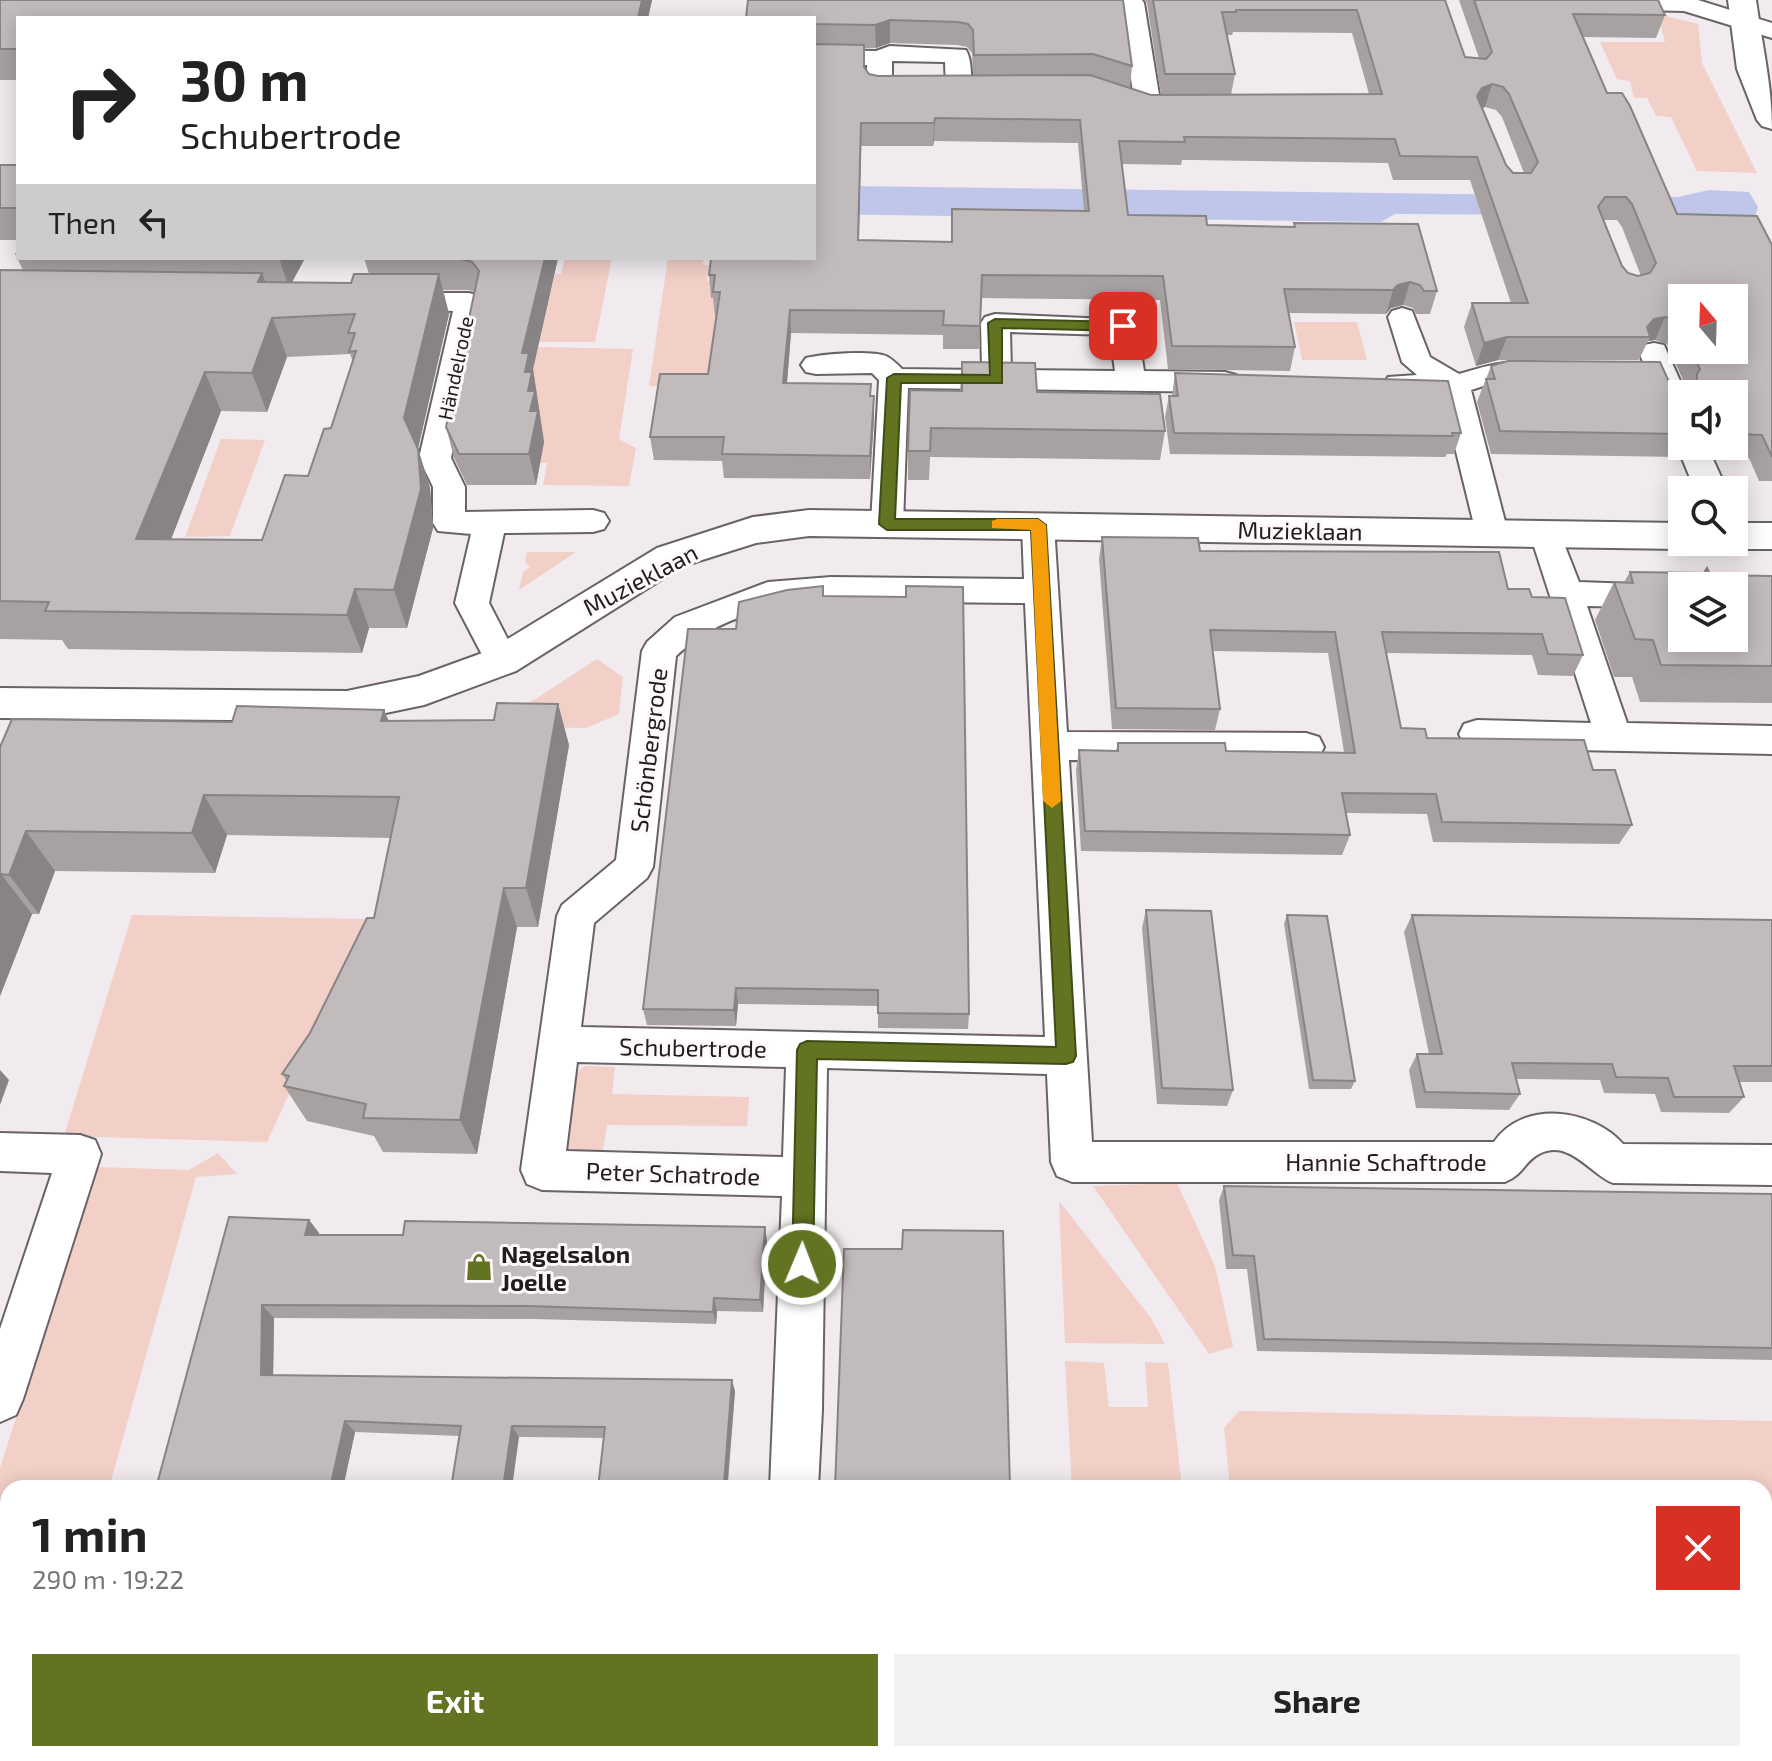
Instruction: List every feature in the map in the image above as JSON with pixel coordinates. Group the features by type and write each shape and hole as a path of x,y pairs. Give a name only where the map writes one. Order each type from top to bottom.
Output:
{"street":[{"path":"1126,0 1132,3 1148,107"},
{"path":"1517,1 1686,4 1743,11 1772,31"},
{"path":"1743,11 1751,69 1772,120"},
{"path":"816,57 880,58 890,53 957,55 967,90 879,89 880,58"},
{"path":"1119,97 1148,107 1176,107"},
{"name":"Händelrode","path":"366,301 469,302 435,458 449,487 449,523 593,521"},
{"path":"1402,317 1417,362 1455,385 1492,533"},
{"path":"997,380 995,323 1123,326 1131,381"},
{"path":"1631,373 1658,362 1668,387"},
{"path":"816,365 879,364 894,378 1250,382"},
{"path":"1367,383 1455,385 1498,372 1571,372"},
{"path":"887,524 894,378"},
{"path":"490,522 472,603 502,661"},
{"name":"Muzieklaan","path":"3,708 347,706 424,690 502,661 670,557 753,530 809,523 1668,536"},
{"path":"1038,525 1066,1056"},
{"path":"1546,534 1613,735"},
{"path":"1748,536 1772,536"},
{"name":"Schönbergrode","path":"542,1170 576,916 634,867 659,651 687,626 768,594 831,589 1042,591"},
{"path":"1566,594 1668,596"},
{"path":"1477,734 1772,740"},
{"path":"1049,746 1306,747"},
{"name":"Schubertrode","path":"559,1044 1066,1056"},
{"path":"795,1480 799,1410 807,1050"},
{"name":"Hannie Schaftrode","path":"1066,1056 1072,1162 1505,1162 1515,1144 1548,1130 1593,1142 1613,1163 1772,1165"},
{"path":"0,1152 80,1154 0,1399"},
{"name":"Peter Schatrode","path":"542,1170 805,1177"}],"shaded area":[{"path":"1658,14 1698,24 1702,63 1757,173 1697,171 1671,117 1656,116 1647,98 1634,98 1630,81 1617,79 1600,42 1665,42"},
{"path":"564,260 612,260 595,342 526,342 545,291 551,290 555,274 561,274"},
{"path":"668,260 704,260 703,265 709,265 707,281 713,282 718,298 715,315 722,316 727,388 649,386"},
{"path":"1294,322 1357,322 1367,360 1302,360"},
{"path":"538,347 633,349 619,439 636,448 629,486 543,485 547,463 540,463 544,443 529,384"},
{"path":"221,439 265,440 230,536 185,537"},
{"path":"527,552 576,552 519,590 523,572 530,567 525,562"},
{"path":"597,659 623,677 619,714 586,728 479,726 534,700"},
{"path":"132,915 369,919 267,1142 64,1136"},
{"path":"585,1066 615,1067 612,1094 749,1097 747,1126 607,1125 602,1156 571,1155 564,1146 574,1074"},
{"path":"218,1153 237,1174 196,1177 111,1480 0,1480 0,1468 96,1167 189,1170"},
{"path":"1177,1183 1215,1266 1233,1347 1209,1354 1093,1186"},
{"path":"1059,1201 1151,1318 1165,1344 1065,1343"},
{"path":"1065,1361 1104,1363 1109,1407 1148,1407 1145,1362 1168,1363 1181,1480 1072,1480"},
{"path":"1239,1411 1772,1421 1772,1480 1229,1480 1224,1428"}],"water":[{"path":"850,186 1678,197 1709,190 1749,192 1758,207 1755,216 1395,214 1381,222 816,212"}],"building":[{"path":"0,0 642,0 638,16 16,16 16,49 0,49"},
{"path":"748,0 1123,0 1132,66 1093,54 974,55 973,30 968,24 958,22 890,20 875,25 816,24 816,16 746,16"},
{"path":"1153,0 1445,0 1465,57 1486,59 1492,52 1474,0 1658,0 1665,15 1573,14 1607,93 1622,93 1630,106 1677,214 1757,216 1772,245 1772,457 1762,435 1748,434 1748,380 1697,380 1700,369 1698,364 1748,364 1748,284 1668,284 1668,318 1654,319 1647,327 1650,337 1507,337 1484,343 1472,303 1528,303 1477,157 1400,156 1395,139 1184,137 1185,142 1119,141 1128,215 1206,216 1207,225 1295,227 1294,223 1418,224 1437,291 1424,291 1420,285 1410,282 1393,290 1284,289 1295,347 1172,346 1163,276 982,275 980,326 943,325 944,311 790,310 783,383 871,384 870,396 874,396 870,456 722,454 724,437 650,437 660,374 708,374 720,292 713,292 715,275 709,275 711,260 816,260 816,44 864,45 864,67 869,74 878,76 1090,75 1151,95 1382,94 1357,10 1222,12 1235,74 1165,74","holes":["1492,84 1503,87 1509,94 1538,162 1531,173 1513,173 1506,165 1477,96 1482,88","935,118 1080,120 1089,211 952,209 952,242 858,240 861,123 934,123","1605,197 1626,197 1632,204 1656,263 1650,273 1638,276 1628,273 1622,266 1598,207"]},
{"path":"0,165 16,165 16,208 0,208"},
{"path":"465,260 545,260 522,353 529,353 525,372 532,372 528,391 535,391 530,411 538,411 529,454 459,454 446,427 479,271 472,262"},
{"path":"0,270 262,273 258,282 351,283 354,274 439,274 404,418 418,449 421,489 394,590 355,589 347,615 45,611 49,602 0,601","holes":["355,314 348,333 355,333 349,352 356,351 331,428 324,429 308,476 285,475 262,540 136,539 205,372 252,373 272,318"]},
{"path":"1508,361 1660,362 1668,380 1668,434 1500,431 1486,379 1495,379 1491,366"},
{"path":"962,362 1035,363 1037,392 1160,394 1165,431 931,428 930,451 908,451 910,390 962,391"},
{"path":"1175,373 1448,381 1461,433 1452,433 1453,436 1174,433 1169,396 1178,396"},
{"path":"1102,537 1198,538 1200,551 1499,552 1508,589 1529,589 1532,597 1565,598 1583,655 1548,654 1542,634 1382,632 1401,728 1425,729 1427,738 1584,740 1593,770 1615,770 1632,825 1442,822 1436,794 1342,793 1350,835 1085,831 1079,750 1118,751 1118,743 1225,743 1226,751 1355,753 1335,632 1210,630 1220,709 1116,708"},
{"path":"1630,572 1668,573 1668,652 1748,652 1748,576 1772,576 1772,666 1661,665 1653,640 1635,639 1614,582 1633,583"},
{"path":"823,586 823,596 906,597 906,586 963,587 969,1014 878,1013 878,990 736,988 734,1010 643,1009 688,629 736,629 739,602 787,590"},
{"path":"497,703 558,704 526,888 504,888 460,1120 363,1118 366,1104 284,1086 289,1076 282,1074 310,1033 367,918 374,918 399,797 204,795 192,833 26,831 9,875 1,874 0,877 0,747 12,719 232,722 237,706 384,710 381,721 494,720"},
{"path":"1146,910 1211,911 1233,1090 1162,1088"},
{"path":"1287,915 1327,916 1355,1081 1313,1080"},
{"path":"1412,915 1772,920 1772,1066 1734,1066 1744,1097 1674,1097 1668,1078 1616,1077 1612,1064 1512,1063 1520,1094 1425,1092 1417,1054 1442,1054"},
{"path":"1224,1186 1772,1194 1772,1348 1264,1339 1254,1256 1233,1255"},
{"path":"229,1217 309,1220 305,1235 403,1235 405,1221 765,1227 760,1300 714,1298 713,1312 528,1306 262,1305 261,1375 732,1380 724,1480 599,1480 605,1427 512,1426 504,1480 452,1480 461,1426 345,1421 332,1480 158,1480"},
{"path":"903,1230 1003,1231 1010,1480 835,1480 844,1249 902,1249"}],"slow traffic":[{"path":"997,525 1038,525 1052,801"}],"place":[{"name":"Nagelsalon Joelle","path":"479,1267"}],"route":[{"path":"802,1264 807,1050 1066,1056 1038,525 887,524 894,378 997,380 995,323 1123,326"}]}
